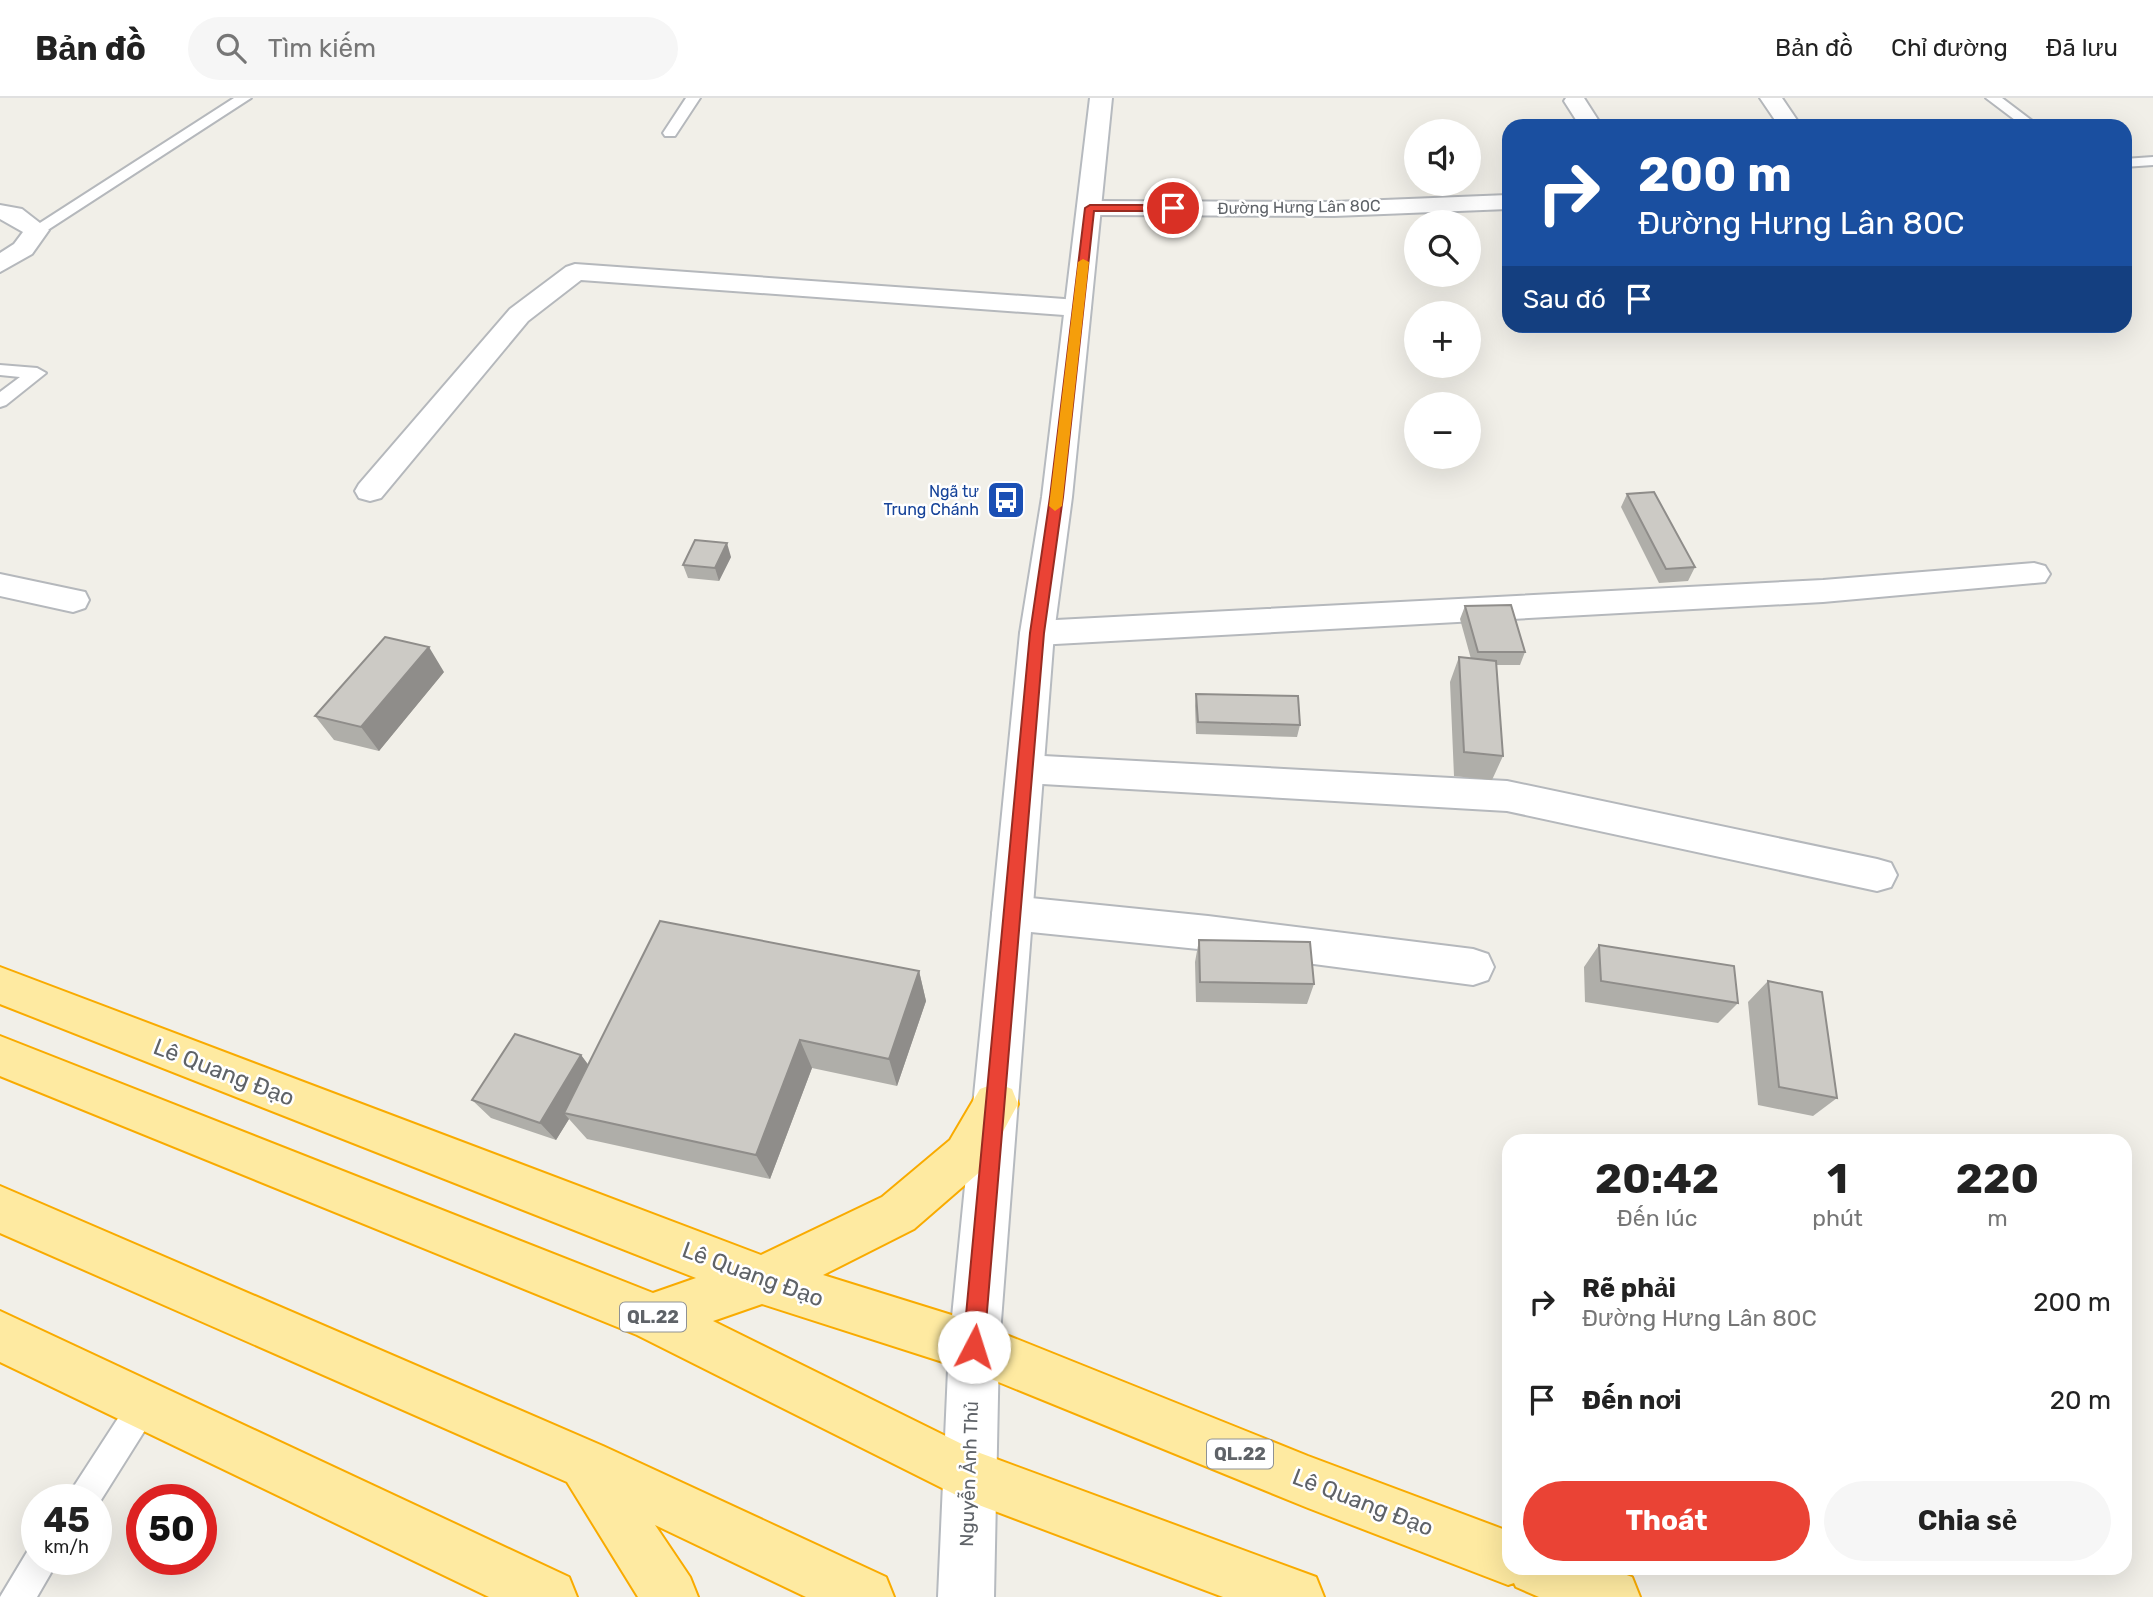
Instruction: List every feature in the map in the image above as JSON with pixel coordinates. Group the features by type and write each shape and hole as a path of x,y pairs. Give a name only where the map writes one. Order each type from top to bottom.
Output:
{"highway":[{"name":"Lê Quang Đạo","path":"0,985 762,1280 974,1347 1308,1482 1502,1556"},
{"name":"QL.22","path":"0,1056 653,1317 968,1475 1296,1597"},
{"path":"653,1317 762,1280 898,1213 966,1155 996,1104"},
{"path":"0,1209 585,1464 866,1597"},
{"path":"0,1336 146,1403 549,1597"},
{"path":"585,1464 670,1597"},
{"path":"1554,1575 1612,1597"}],"street":[{"name":"Nguyễn Ảnh Thủ","path":"966,1597 974,1347 1037,633 1090,208 1101,98"},
{"path":"1771,98 1785,119"},
{"path":"1575,101 1587,119"},
{"name":"Đường Hưng Lân 80C","path":"1090,208 1334,209 1502,202"},
{"path":"0,212 13,215 37,230 23,249 0,264"},
{"path":"370,491 519,315 575,271 1078,308"},
{"path":"1037,633 1823,591 2034,574"},
{"path":"0,585 73,600"},
{"path":"1025,769 1507,796 1877,875"},
{"path":"1012,913 1208,933 1473,967"}],"lane":[{"path":"37,230 244,98"},
{"path":"670,133 692,98"},
{"path":"1993,98 2022,119"},
{"path":"2132,162 2153,161"},
{"path":"0,370 37,373 0,401"},
{"path":"93,1484 146,1403"},
{"path":"17,1597 31,1575"}],"building":[{"path":"1654,492 1695,567 1666,569 1627,494"},
{"path":"695,540 727,543 715,568 683,565"},
{"path":"1511,605 1525,652 1478,652 1465,606"},
{"path":"385,637 429,647 361,727 315,716"},
{"path":"1459,657 1496,661 1503,756 1464,752"},
{"path":"1196,694 1298,696 1300,725 1198,722"},
{"path":"660,921 919,971 889,1059 800,1040 756,1155 564,1113"},
{"path":"1199,940 1310,942 1314,984 1200,982"},
{"path":"1599,945 1734,966 1738,1003 1601,981"},
{"path":"1768,981 1822,992 1837,1098 1779,1087"},
{"path":"515,1034 581,1055 540,1123 472,1100"}],"slow traffic":[{"path":"1055,506 1083,262"}],"place":[{"name":"Ngã tư Trung Chánh","path":"1006,500"}],"route":[{"path":"974,1347 1037,633 1057,497 1090,208 1173,208"}]}
